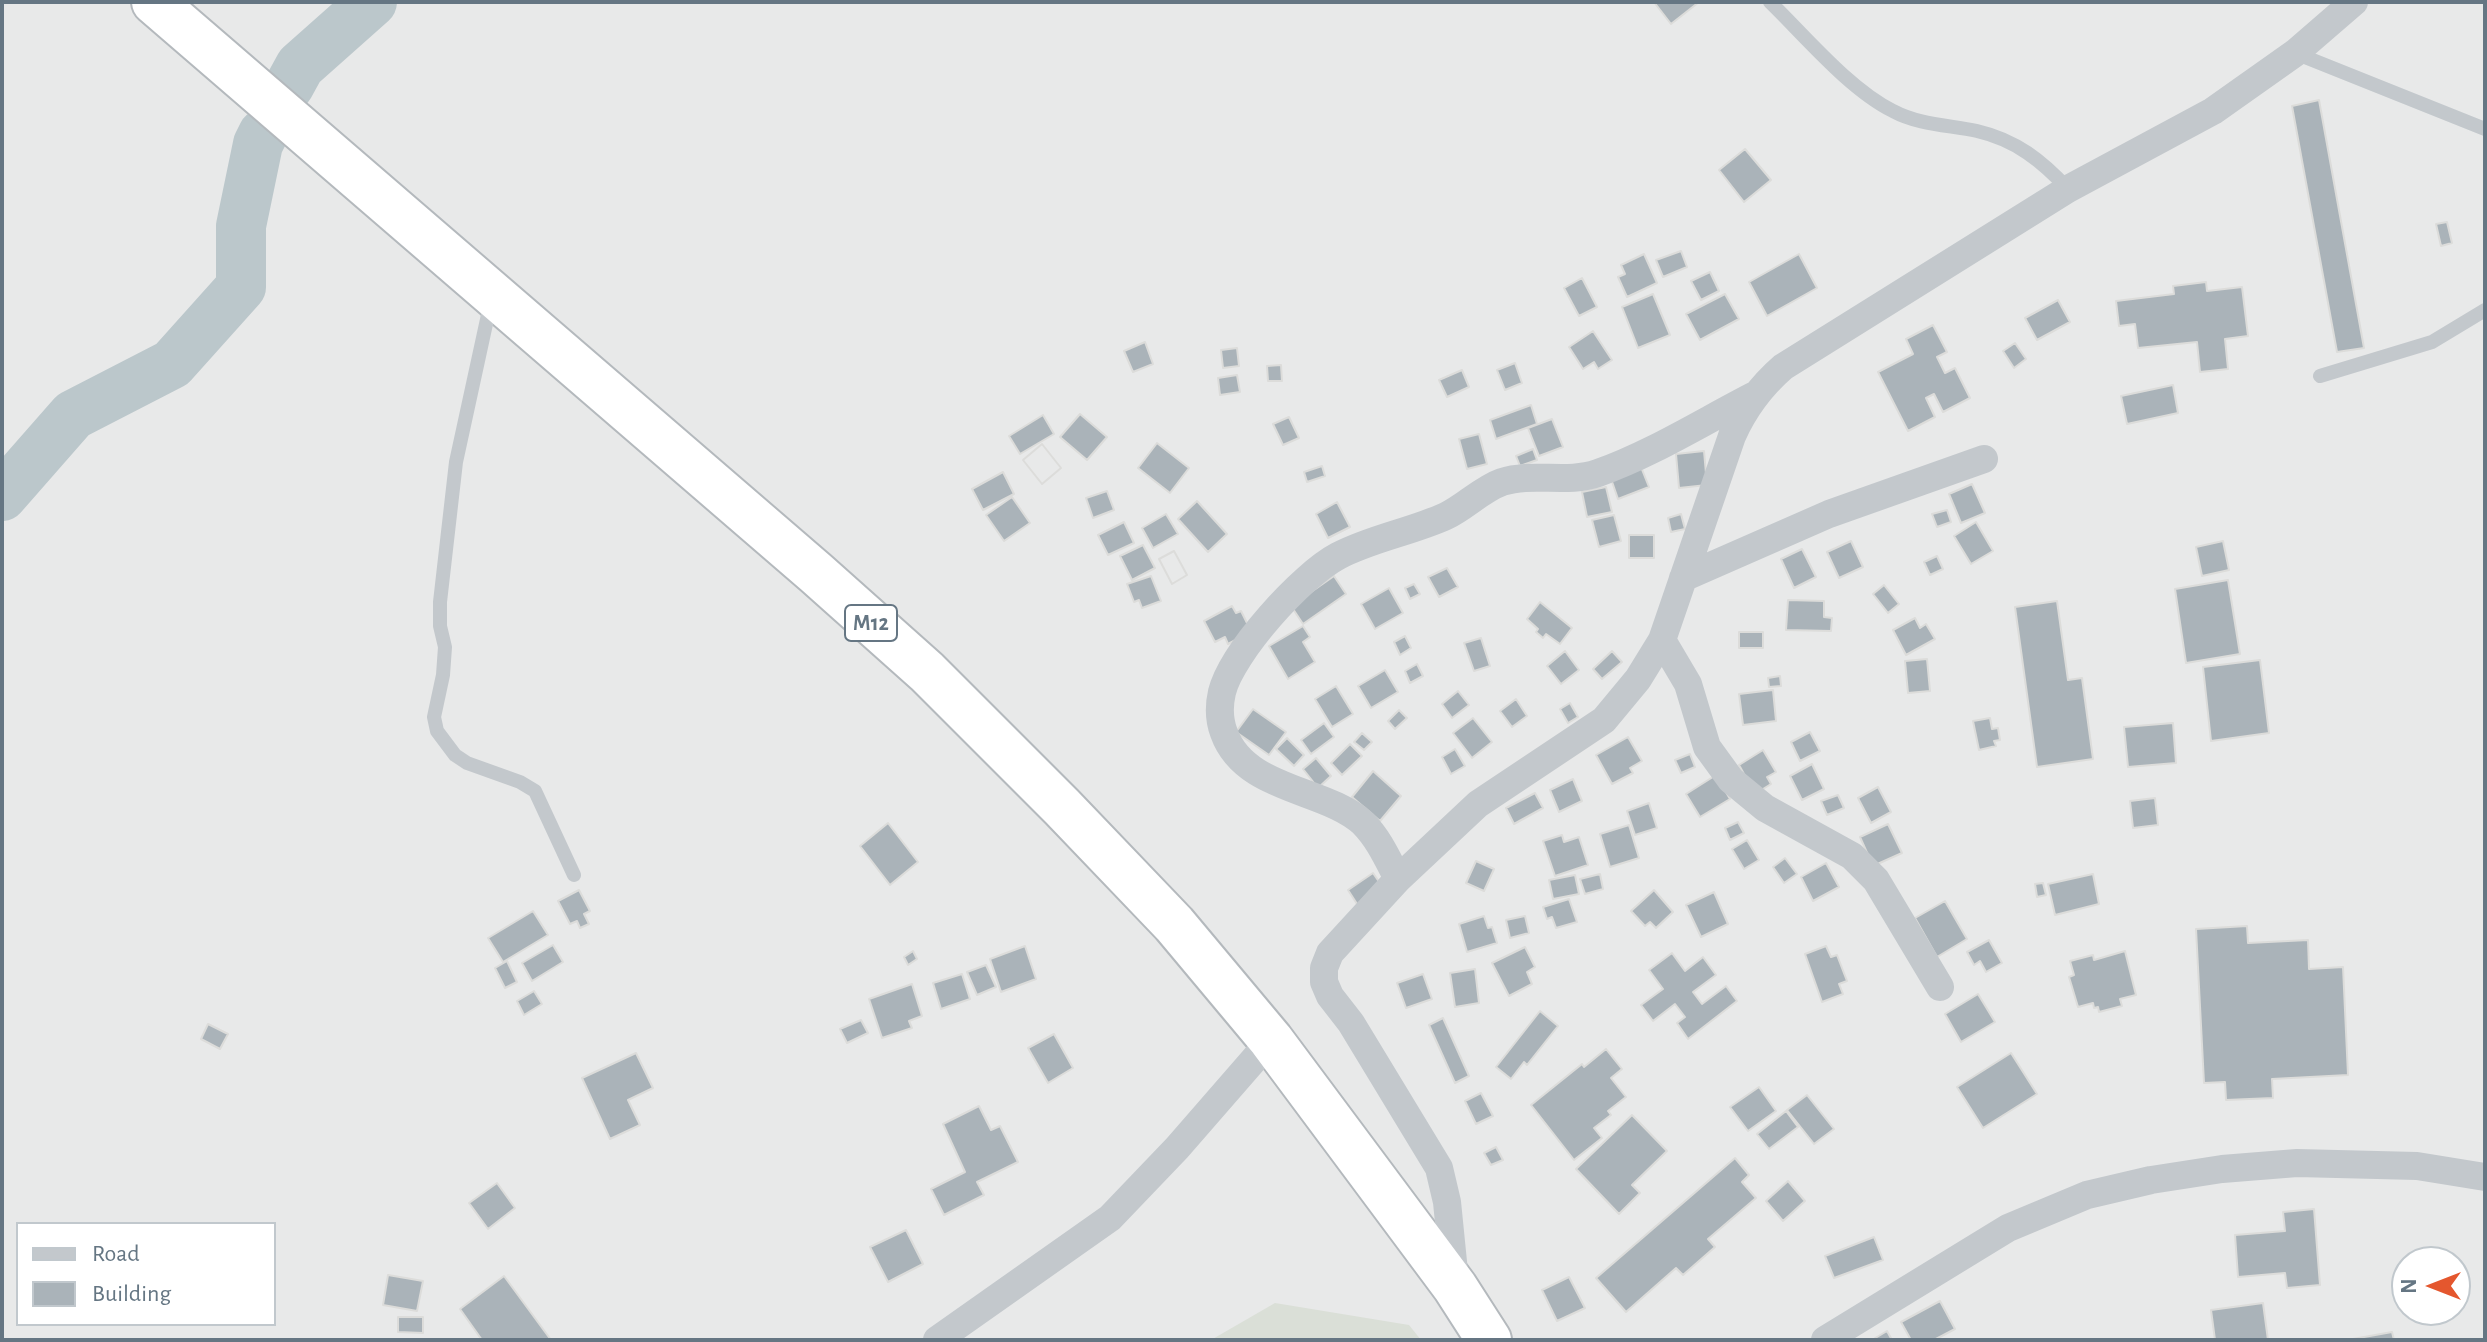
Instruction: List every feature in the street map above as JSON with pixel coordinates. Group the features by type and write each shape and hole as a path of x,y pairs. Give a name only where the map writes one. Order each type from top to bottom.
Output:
{"highway":[{"name":"M12","path":"154,2 927,672 1062,807 1174,924 1271,1040 1455,1287 1489,1340"}],"street":[{"path":"1455,1287 1447,1202 1439,1168 1351,1023 1330,996 1324,982 1324,968 1330,953 1398,879 1478,804 1604,720 1638,679 1662,640 1742,414 1783,367 2068,189 2213,111 2295,53 2354,2"},
{"path":"1398,879 1379,844 1363,824 1346,811 1272,780 1235,752 1225,735 1219,713 1222,692 1230,671 1284,599 1308,576 1338,556 1442,518 1502,482 1573,479 1607,469 1756,395"},
{"path":"1683,578 1829,514 1984,459"},
{"path":"1662,640 1688,684 1707,747 1731,780 1765,808 1852,856 1876,880 1940,987"},
{"path":"937,1340 1110,1218 1177,1148 1271,1040"},
{"path":"1825,1340 2008,1228 2087,1195 2151,1180 2222,1169 2297,1163 2417,1166 2485,1177"}],"lane":[{"path":"1770,2 1870,98 1897,113 1929,123 1979,132 2015,145 2042,162 2068,189"},
{"path":"2295,53 2485,129"},
{"path":"493,294 456,462 440,602 440,626 445,647 443,675 435,700 434,717 437,731 455,755 535,791 574,875"},
{"path":"2320,376 2432,342 2485,310"}],"shaded area":[{"path":"2,2 2485,2 2485,1340 2,1340"},
{"path":"1275,1303 1409,1325 1421,1340 1211,1340"}],"building":[{"path":"1654,2 1699,2 1671,24"},
{"path":"2319,100 2364,348 2337,352 2292,106"},
{"path":"1745,149 1771,180 1744,202 1719,170"},
{"path":"2447,222 2452,243 2441,246 2436,224"},
{"path":"1681,251 1687,267 1663,277 1656,260"},
{"path":"1644,254 1657,283 1627,297 1618,277 1625,274 1621,265"},
{"path":"1799,254 1817,288 1767,316 1749,282"},
{"path":"1710,272 1719,291 1701,300 1691,281"},
{"path":"1582,278 1597,307 1579,316 1564,288"},
{"path":"2206,282 2207,291 2242,287 2248,336 2225,339 2228,369 2200,372 2197,342 2138,348 2135,324 2119,326 2116,301 2174,294 2173,286"},
{"path":"1653,294 1670,335 1638,348 1622,307"},
{"path":"1725,294 1739,319 1700,340 1686,314"},
{"path":"2058,300 2070,322 2037,340 2025,318"},
{"path":"1933,325 1947,352 1937,357 1945,373 1955,368 1970,398 1943,412 1934,394 1926,398 1935,417 1908,431 1878,372 1913,354 1906,339"},
{"path":"1593,331 1612,360 1598,369 1594,362 1583,369 1569,347"},
{"path":"1145,342 1153,364 1133,372 1124,351"},
{"path":"2015,343 2026,359 2014,368 2003,351"},
{"path":"1237,348 1239,366 1223,368 1221,350"},
{"path":"1515,363 1522,383 1505,390 1497,370"},
{"path":"1281,365 1282,381 1268,381 1267,366"},
{"path":"1462,370 1469,387 1447,397 1439,380"},
{"path":"1237,375 1240,392 1220,395 1218,378"},
{"path":"2173,385 2178,413 2127,424 2121,396"},
{"path":"1531,405 1537,424 1496,439 1490,420"},
{"path":"1080,414 1107,437 1087,460 1060,437"},
{"path":"1043,415 1054,434 1020,454 1009,436"},
{"path":"1289,417 1299,438 1283,445 1273,424"},
{"path":"1552,419 1563,447 1539,456 1528,428"},
{"path":"1479,434 1487,464 1467,469 1459,439"},
{"path":"1157,443 1189,468 1170,493 1138,468"},
{"path":"1042,444 1061,468 1042,484 1023,460"},
{"path":"1042,444 1061,468 1042,484 1023,460"},
{"path":"1533,449 1537,460 1520,466 1516,456"},
{"path":"1704,451 1707,485 1679,488 1676,454"},
{"path":"1639,462 1649,487 1618,499 1609,473"},
{"path":"1322,466 1325,476 1307,482 1304,472"},
{"path":"1003,472 1014,494 983,510 972,489"},
{"path":"1972,484 1985,513 1961,523 1949,494"},
{"path":"1606,487 1612,512 1587,517 1582,492"},
{"path":"1107,491 1114,510 1093,518 1086,498"},
{"path":"1012,497 1030,523 1004,541 986,515"},
{"path":"1197,501 1227,534 1208,552 1178,519"},
{"path":"1337,502 1350,527 1328,538 1316,514"},
{"path":"1947,510 1951,522 1937,527 1932,514"},
{"path":"1166,514 1178,534 1153,548 1142,528"},
{"path":"1681,514 1685,529 1671,532 1668,518"},
{"path":"1614,515 1621,541 1599,547 1592,520"},
{"path":"1124,522 1134,543 1108,555 1098,535"},
{"path":"1976,522 1993,551 1971,564 1954,536"},
{"path":"1629,535 1654,535 1654,558 1629,558"},
{"path":"1851,541 1863,567 1839,578 1827,552"},
{"path":"2223,541 2229,570 2202,576 2196,547"},
{"path":"1143,545 1155,568 1132,580 1120,556"},
{"path":"1802,549 1816,577 1794,588 1781,559"},
{"path":"1174,551 1187,575 1172,584 1159,559"},
{"path":"1174,551 1187,575 1172,584 1159,559"},
{"path":"1937,556 1943,569 1930,575 1924,562"},
{"path":"1447,568 1458,587 1439,597 1428,577"},
{"path":"1151,576 1161,601 1142,608 1139,600 1134,602 1127,584"},
{"path":"1334,576 1346,594 1303,624 1291,606"},
{"path":"2228,580 2240,654 2186,663 2175,589"},
{"path":"1414,584 1420,594 1410,599 1405,588"},
{"path":"1884,585 1899,604 1888,613 1873,594"},
{"path":"1389,588 1403,613 1375,629 1361,604"},
{"path":"1788,600 1824,601 1824,617 1832,618 1831,631 1786,630"},
{"path":"2057,601 2068,680 2082,678 2093,759 2037,767 2015,607"},
{"path":"1540,602 1572,628 1560,644 1546,634 1543,638 1527,619"},
{"path":"1232,606 1236,613 1241,611 1249,627 1243,636 1228,644 1225,637 1215,642 1204,621"},
{"path":"1915,618 1920,628 1926,624 1935,639 1906,655 1893,630"},
{"path":"1303,626 1310,637 1303,642 1315,662 1288,679 1269,646"},
{"path":"1739,632 1763,632 1763,648 1739,648"},
{"path":"1405,636 1411,648 1400,655 1394,642"},
{"path":"1481,638 1490,666 1474,671 1464,643"},
{"path":"1565,651 1579,670 1561,684 1547,666"},
{"path":"1612,651 1622,662 1602,679 1593,669"},
{"path":"1927,659 1930,691 1908,693 1905,661"},
{"path":"2260,660 2269,733 2211,741 2203,667"},
{"path":"1417,664 1423,676 1410,683 1405,671"},
{"path":"1385,670 1398,692 1371,708 1358,686"},
{"path":"1780,676 1781,686 1769,687 1768,678"},
{"path":"1336,686 1353,714 1332,727 1315,699"},
{"path":"1773,690 1776,721 1743,725 1739,694"},
{"path":"1458,691 1469,705 1452,718 1442,704"},
{"path":"1516,699 1527,716 1512,727 1500,711"},
{"path":"1570,703 1578,717 1568,723 1560,709"},
{"path":"1253,709 1286,732 1269,755 1236,732"},
{"path":"1399,710 1407,718 1395,729 1388,721"},
{"path":"1473,718 1492,742 1472,758 1453,733"},
{"path":"1990,718 1992,729 1998,728 2000,740 1994,741 1996,746 1979,750 1973,721"},
{"path":"1324,723 1334,737 1311,754 1301,740"},
{"path":"2173,723 2176,763 2128,767 2124,727"},
{"path":"1810,732 1820,751 1800,761 1791,742"},
{"path":"1362,733 1372,742 1364,750 1354,742"},
{"path":"1628,737 1642,761 1630,768 1633,773 1612,784 1596,755"},
{"path":"1287,738 1304,755 1294,766 1276,749"},
{"path":"1350,744 1362,756 1342,775 1331,763"},
{"path":"1455,749 1465,766 1451,774 1442,757"},
{"path":"1763,750 1776,772 1767,777 1771,784 1755,794 1739,765"},
{"path":"1690,754 1695,767 1681,773 1675,760"},
{"path":"1316,758 1331,776 1318,788 1303,769"},
{"path":"1812,764 1824,789 1802,800 1790,776"},
{"path":"1373,771 1401,796 1380,821 1352,797"},
{"path":"1716,775 1730,799 1700,817 1686,794"},
{"path":"1573,779 1582,801 1559,812 1550,790"},
{"path":"1878,787 1891,812 1871,823 1858,798"},
{"path":"1535,793 1543,808 1514,824 1506,808"},
{"path":"1838,795 1844,808 1827,815 1821,801"},
{"path":"2155,798 2158,825 2133,828 2130,801"},
{"path":"1649,803 1657,828 1635,835 1627,811"},
{"path":"1738,822 1744,833 1730,840 1725,828"},
{"path":"888,823 918,862 890,885 860,846"},
{"path":"1888,824 1902,853 1873,866 1860,837"},
{"path":"1629,825 1639,858 1610,867 1600,834"},
{"path":"1562,835 1564,842 1579,837 1588,865 1555,876 1543,841"},
{"path":"1747,840 1759,860 1744,869 1732,849"},
{"path":"1785,858 1797,874 1784,883 1773,867"},
{"path":"1476,861 1494,869 1484,891 1466,883"},
{"path":"1826,863 1839,887 1813,901 1801,877"},
{"path":"1373,873 1384,889 1359,907 1348,890"},
{"path":"1600,874 1603,889 1585,894 1580,879"},
{"path":"2093,874 2099,904 2055,915 2048,884"},
{"path":"1575,875 1579,894 1553,899 1549,880"},
{"path":"2043,883 2046,895 2037,897 2035,884"},
{"path":"579,890 590,911 584,914 589,924 580,928 577,921 570,924 558,901"},
{"path":"1654,890 1673,912 1656,928 1650,922 1645,926 1631,911"},
{"path":"1714,892 1728,924 1701,937 1686,905"},
{"path":"1569,899 1577,922 1556,928 1552,917 1547,919 1543,907"},
{"path":"1945,901 1967,939 1937,957 1915,918"},
{"path":"533,911 548,935 503,962 488,938"},
{"path":"1484,916 1488,928 1492,927 1497,943 1467,952 1459,924"},
{"path":"1525,916 1529,933 1510,938 1506,920"},
{"path":"2247,926 2248,943 2308,940 2309,969 2343,967 2348,1075 2272,1079 2273,1098 2226,1100 2225,1082 2204,1083 2196,929"},
{"path":"1989,940 2002,963 1986,972 1980,961 1974,965 1967,952"},
{"path":"553,945 563,962 532,981 522,963"},
{"path":"1025,946 1036,979 1001,992 990,959"},
{"path":"1826,946 1831,957 1837,955 1847,981 1839,984 1843,994 1822,1002 1805,954"},
{"path":"1525,947 1535,967 1527,972 1532,984 1509,996 1492,963"},
{"path":"913,951 917,959 908,965 904,957"},
{"path":"2125,951 2136,995 2120,999 2122,1006 2099,1012 2093,1003 2078,1007 2069,977 2074,975 2070,961 2093,955 2094,960"},
{"path":"1672,953 1685,971 1703,957 1716,975 1693,992 1702,1004 1726,986 1737,1001 1688,1039 1677,1023 1685,1017 1675,1004 1653,1021 1641,1005 1663,989 1649,970"},
{"path":"507,961 517,982 505,988 495,968"},
{"path":"986,965 996,987 977,995 967,972"},
{"path":"1475,969 1479,1003 1455,1007 1450,973"},
{"path":"962,974 970,999 941,1009 933,983"},
{"path":"1423,974 1432,999 1406,1008 1397,983"},
{"path":"912,984 922,1016 909,1021 912,1028 882,1038 869,999"},
{"path":"534,991 542,1004 524,1015 517,1001"},
{"path":"1978,994 1995,1022 1961,1042 1945,1014"},
{"path":"1540,1011 1558,1026 1527,1065 1524,1062 1511,1079 1496,1067"},
{"path":"1443,1018 1469,1076 1455,1083 1429,1025"},
{"path":"861,1020 868,1033 847,1043 840,1029"},
{"path":"208,1024 228,1034 220,1049 201,1039"},
{"path":"1054,1034 1073,1068 1048,1083 1028,1048"},
{"path":"1606,1049 1622,1069 1611,1078 1626,1097 1608,1111 1611,1115 1594,1128 1602,1138 1574,1160 1531,1105"},
{"path":"636,1053 653,1088 628,1100 640,1125 610,1139 582,1078"},
{"path":"2011,1053 2037,1094 1983,1128 1957,1087"},
{"path":"1759,1087 1776,1111 1748,1131 1730,1107"},
{"path":"1481,1093 1493,1116 1476,1124 1465,1101"},
{"path":"1807,1095 1834,1129 1814,1144 1787,1110"},
{"path":"979,1106 991,1130 1000,1126 1018,1162 977,1182 984,1195 944,1215 931,1189 965,1172 943,1124"},
{"path":"1786,1111 1798,1127 1769,1149 1757,1134"},
{"path":"1632,1115 1667,1151 1632,1185 1640,1193 1619,1214 1576,1169"},
{"path":"1496,1147 1503,1160 1491,1165 1484,1153"},
{"path":"1735,1158 1749,1175 1742,1182 1756,1198 1708,1239 1715,1247 1683,1275 1676,1268 1626,1312 1596,1278"},
{"path":"1788,1181 1805,1201 1783,1221 1766,1201"},
{"path":"497,1183 515,1208 488,1229 469,1203"},
{"path":"2314,1209 2320,1285 2287,1288 2285,1273 2238,1277 2235,1235 2285,1231 2283,1212"},
{"path":"906,1230 923,1264 888,1282 870,1247"},
{"path":"1874,1237 1883,1260 1834,1278 1825,1256"},
{"path":"388,1275 423,1281 417,1311 383,1305"},
{"path":"504,1276 551,1340 482,1340 460,1309"},
{"path":"1569,1277 1585,1308 1557,1321 1542,1290"},
{"path":"1940,1301 1955,1329 1934,1340 1911,1340 1901,1322"},
{"path":"2263,1303 2268,1340 2215,1340 2211,1310"},
{"path":"398,1317 423,1317 423,1333 398,1332"},
{"path":"1887,1331 1892,1340 1872,1340"},
{"path":"2392,1332 2394,1340 2353,1340 2353,1339"}],"waterway":[{"path":"289,86 300,66 372,2"},
{"path":"2,496 73,415 172,364 241,287 241,226 258,144 263,134"}]}
